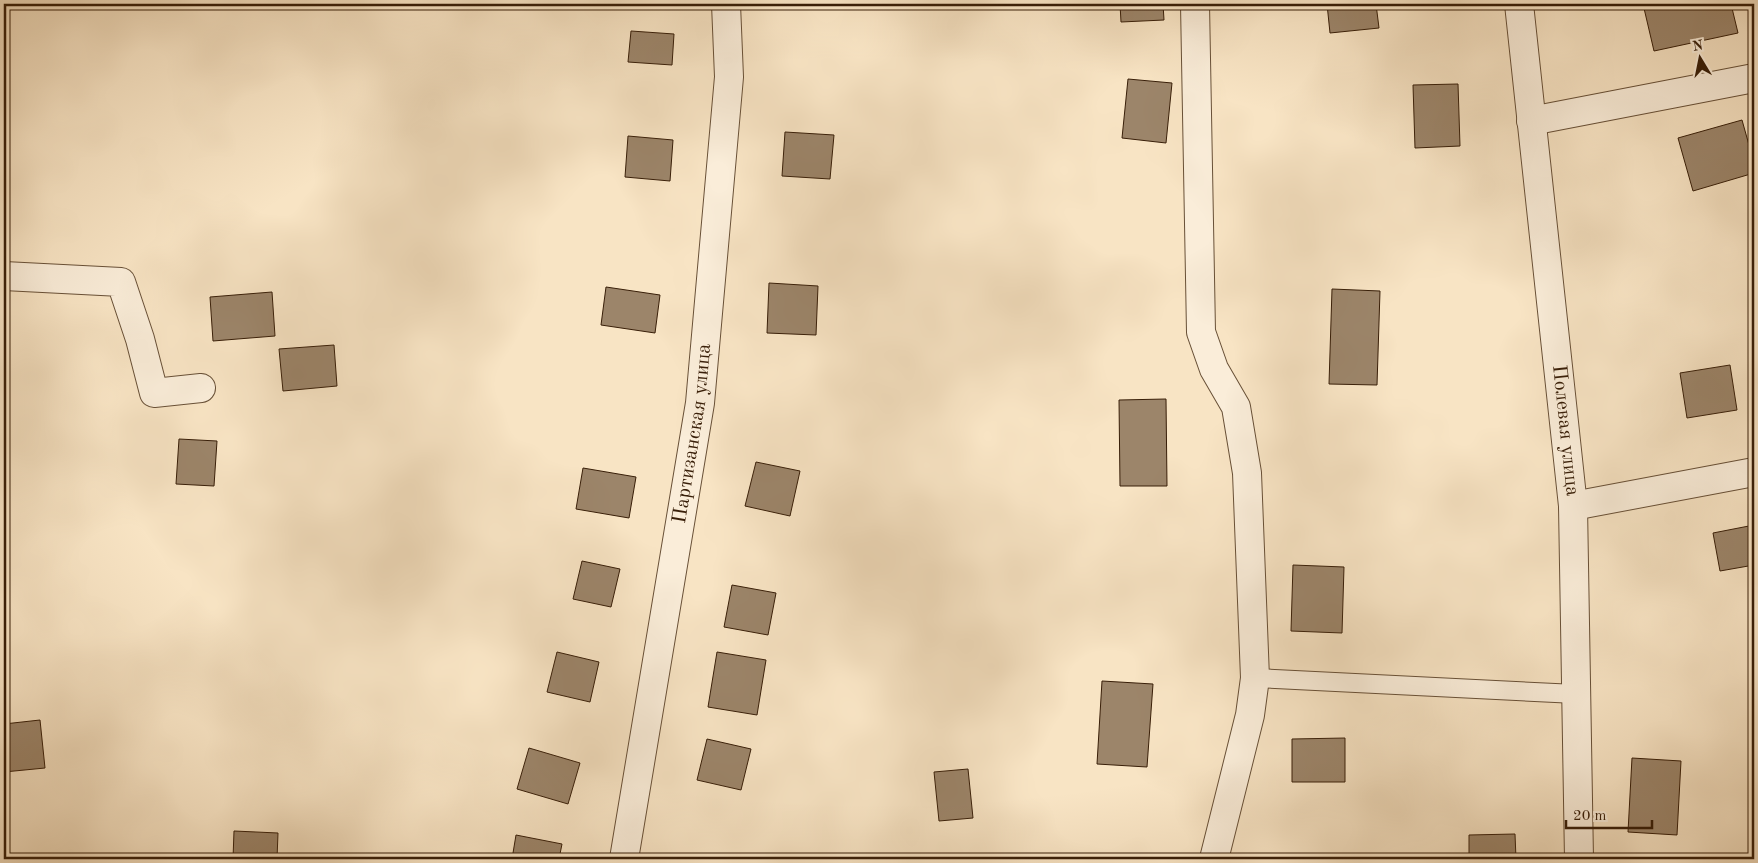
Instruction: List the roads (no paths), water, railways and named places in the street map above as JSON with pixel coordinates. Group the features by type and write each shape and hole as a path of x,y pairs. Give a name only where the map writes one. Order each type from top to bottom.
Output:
{"street":[{"name":"Партизанская улица","path":"624,859 700,403 729,77 726,4"},
{"path":"1195,4 1201,332 1214,369 1236,407 1247,473 1254,678 1250,715 1214,859"},
{"name":"Полевая улица","path":"1519,4 1573,506 1578,859"},
{"path":"1532,121 1754,78"},
{"path":"4,276 120,282 140,339 154,393 201,388"},
{"path":"1573,506 1754,472"}],"lane":[{"path":"1254,678 1576,694"}]}
